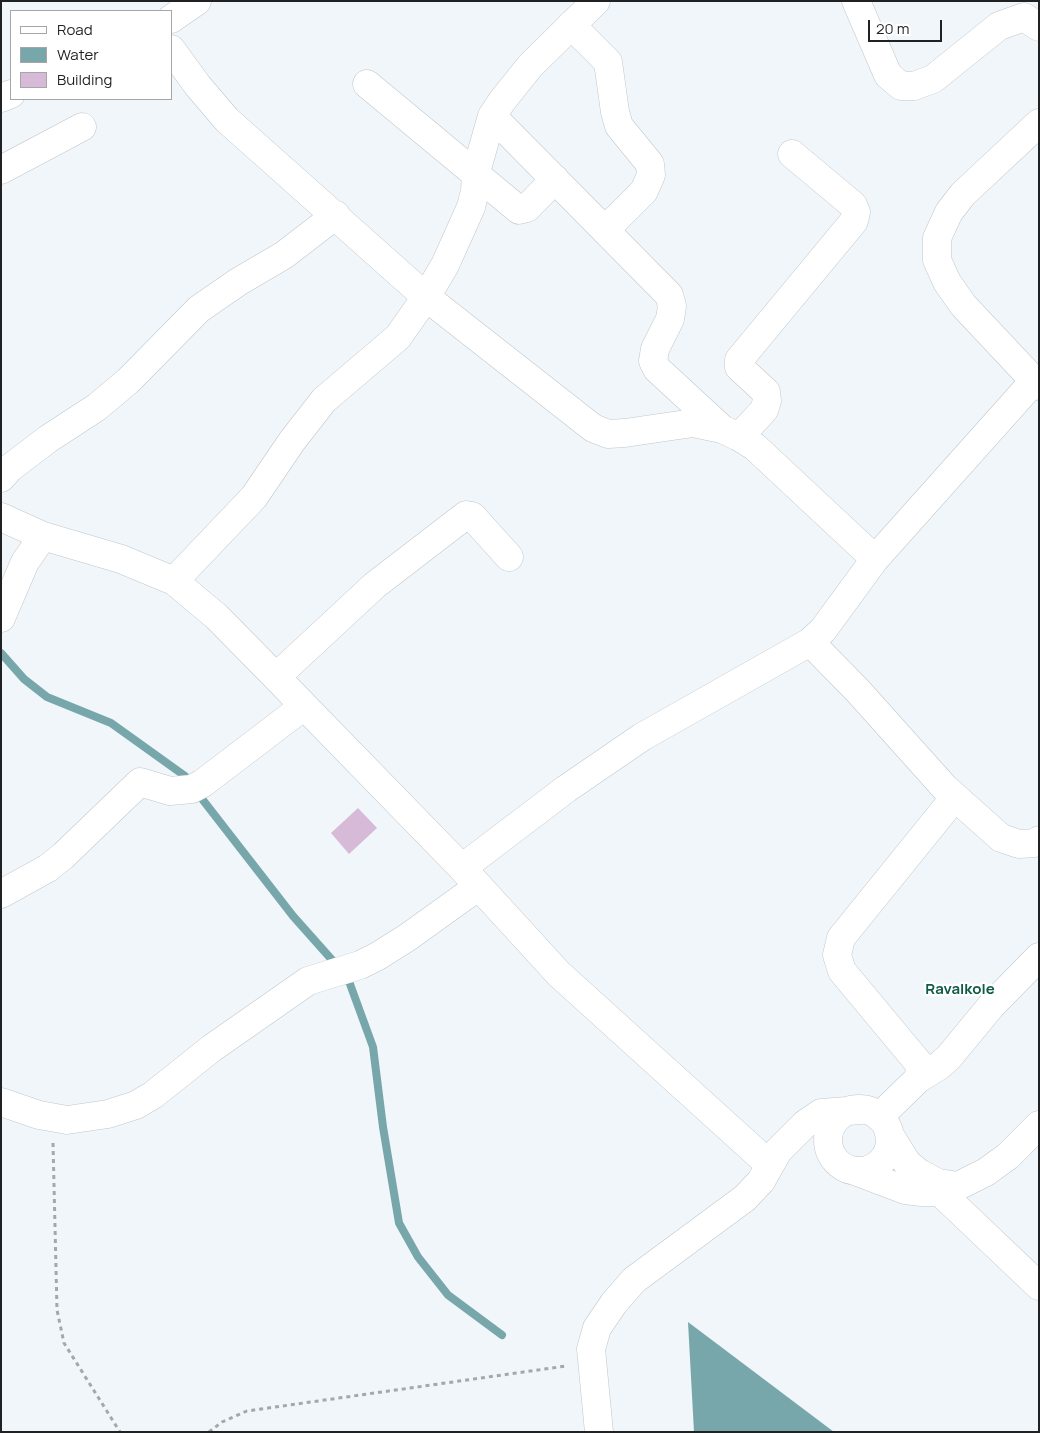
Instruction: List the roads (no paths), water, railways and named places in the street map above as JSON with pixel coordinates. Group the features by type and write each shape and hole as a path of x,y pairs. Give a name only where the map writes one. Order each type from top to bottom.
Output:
{"street":[{"path":"172,17 197,1"},
{"path":"174,581 254,497 292,441 324,400 398,338 426,297 444,265 470,207 475,191 476,172 492,116 530,66 596,1"},
{"path":"856,1 888,74 901,86 914,86 932,79 999,26 1024,17 1039,27"},
{"path":"572,25 608,62 615,112 619,126 650,164 651,175 644,191 605,230"},
{"path":"172,50 198,86 227,120 426,297 593,428 608,434 693,423 731,433 764,410 767,401 766,392 739,367 738,360 854,221 856,212 853,205 792,154"},
{"path":"367,84 520,210 527,208 555,179"},
{"path":"492,116 669,295 672,306 670,319 655,349 653,360 657,369 731,433 755,447 876,559"},
{"path":"1,1102 39,1115 67,1120 108,1114 136,1105 153,1095 212,1048 308,981 360,965 408,937 566,789 642,737 810,642 823,630 876,559 1036,383 963,305 952,290 937,260 937,238 949,212 963,194 1039,123"},
{"path":"1,170 82,127"},
{"path":"1,478 10,468 48,439 97,407 128,381 199,309 238,282 284,255 336,215"},
{"path":"276,677 375,586 466,515 472,516 509,557"},
{"path":"1,517 43,536 121,559 174,581 217,617 470,877 559,974 770,1165"},
{"path":"1,618 25,562 43,536"},
{"path":"810,642 858,691 955,797 1001,838 1019,844 1035,843 1039,840"},
{"path":"1,894 48,868 63,856 140,782 146,782 170,791 192,789 203,783 304,706"},
{"path":"918,1079 921,1066 842,971 837,955 841,938 955,797"},
{"path":"876,1120 918,1079 939,1066 949,1057 991,1006 1039,957"},
{"path":"876,1120 886,1154 880,1162 862,1171 843,1165 828,1140 830,1130 842,1115 851,1110 876,1120 907,1163 919,1173 949,1189 1037,1281"},
{"path":"599,1432 591,1349 597,1328 614,1303 634,1280 745,1198 761,1181 791,1136 821,1113 876,1120"},
{"path":"770,1165 788,1153 801,1148 814,1148 825,1152 843,1165 905,1190 922,1192 949,1189 986,1172 1008,1156 1039,1125"}],"water":[{"path":"688,1322 834,1432 694,1432"}],"waterway":[{"path":"1,653 24,679 47,697 111,723 185,776"},
{"path":"199,795 293,916 333,961"},
{"path":"350,984 373,1047 383,1127 399,1223 418,1257 448,1295 502,1335"}],"district":[{"name":"Ravalkole","path":"960,990"}]}
